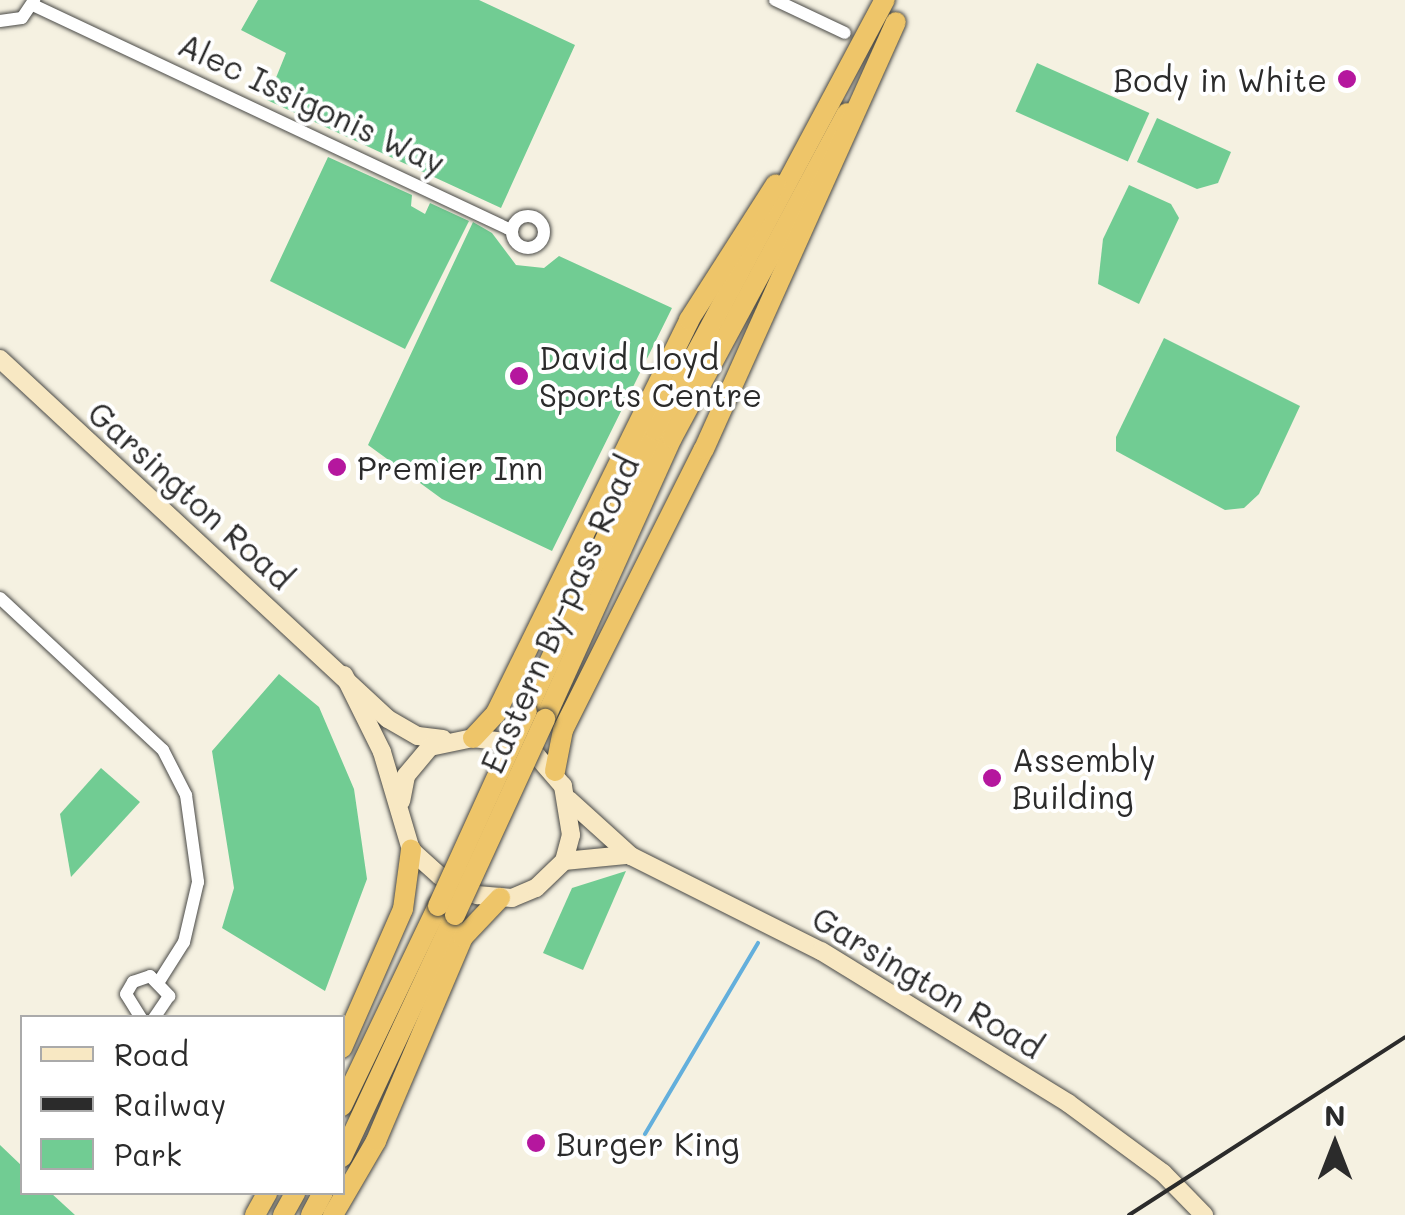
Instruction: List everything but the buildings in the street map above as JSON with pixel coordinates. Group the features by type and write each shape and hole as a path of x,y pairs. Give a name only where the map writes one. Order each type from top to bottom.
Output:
{"highway":[{"name":"Eastern By-pass Road","path":"536,715 655,430 886,0"},
{"name":"Eastern By-pass Road","path":"345,1150 446,911 536,715 672,438 906,0"},
{"path":"554,771 563,730 704,449 896,22"},
{"path":"473,738 496,713 689,320 755,214 801,160"},
{"path":"345,1041 404,908 411,850"},
{"path":"345,1194 376,1141 463,937 500,898"},
{"name":"Eastern By-pass Road","path":"345,1100 446,911"}],"main road":[{"name":"Garsington Road","path":"0,359 388,719 418,736 451,740"},
{"path":"344,675 401,802 411,850 440,876 500,898 536,888 564,861 592,854 631,856"},
{"path":"401,802 416,760 451,740 506,742 554,771 569,800 631,856"},
{"path":"564,861 569,800"},
{"name":"Garsington Road","path":"631,856 766,920 1068,1103 1178,1186 1204,1215"}],"street":[{"path":"775,0 845,33"},
{"path":"2,26 22,18 33,2"},
{"name":"Alec Issigonis Way","path":"33,2 511,230"},
{"path":"0,598 163,750 186,795 198,882 184,942 160,980"},
{"path":"138,1015 126,1002 128,988 142,977 160,980"},
{"path":"157,1015 168,1004 160,980"}],"green space":[{"path":"258,0 479,0 575,45 501,208 267,100 286,53 241,30"},
{"path":"1037,63 1149,113 1128,161 1015,111"},
{"path":"1157,118 1231,152 1218,183 1197,189 1137,162"},
{"path":"328,157 412,195 411,206 425,214 430,203 469,221 405,349 270,281"},
{"path":"1129,185 1171,204 1179,218 1139,304 1098,284 1103,239"},
{"name":"David Lloyd Sports Centre","path":"473,222 492,233 516,265 544,268 559,256 672,308 552,551 442,499 368,445"},
{"path":"1164,338 1300,406 1259,494 1244,508 1225,510 1116,451 1116,437"},
{"path":"279,674 319,707 354,789 367,879 325,991 222,928 234,888 212,751"},
{"path":"101,768 140,802 71,877 60,814"},
{"path":"626,871 583,970 543,953 572,888"},
{"path":"0,1145 20,1164 20,1195 53,1195 75,1215 0,1215"}],"waterway":[{"path":"645,1134 758,943"}],"railway":[{"path":"1129,1215 1405,1037"}],"place":[{"name":"Body in White","path":"1347,79"},
{"name":"David Lloyd Sports Centre","path":"519,376"},
{"name":"Premier Inn","path":"337,467"},
{"name":"Assembly Building","path":"992,778"},
{"name":"Burger King","path":"536,1143"}]}
